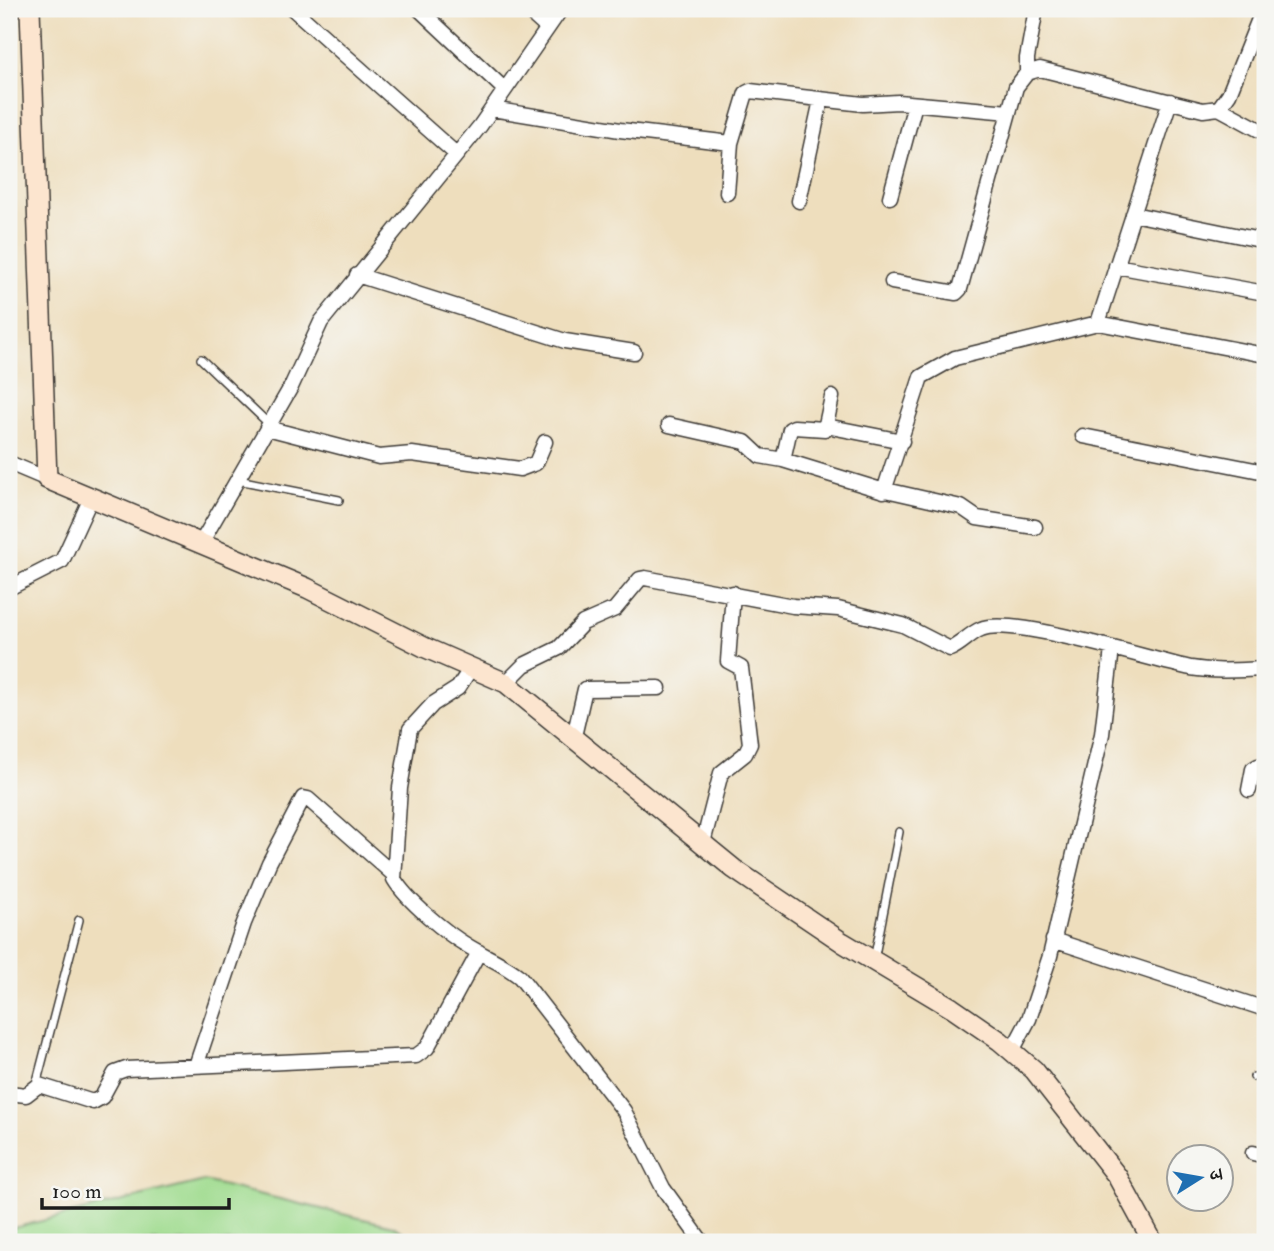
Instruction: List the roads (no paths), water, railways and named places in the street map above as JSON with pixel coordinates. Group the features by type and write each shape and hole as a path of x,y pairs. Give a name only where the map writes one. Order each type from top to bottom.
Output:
{"street":[{"path":"30,9 47,479"},
{"path":"293,9 456,154"},
{"path":"419,9 505,90"},
{"path":"526,9 547,28"},
{"path":"201,543 291,387 321,321 492,109 561,9"},
{"path":"1027,73 1035,9"},
{"path":"1219,108 1229,94 1261,28 1264,9"},
{"path":"892,282 956,293 960,289 1016,87 1027,73 1040,69 1203,110 1219,108 1265,133"},
{"path":"727,193 731,143 746,93 750,91 821,100 1009,112"},
{"path":"799,201 821,100"},
{"path":"1098,323 1170,101"},
{"path":"890,197 915,104"},
{"path":"492,109 620,130 731,143"},
{"path":"1133,214 1265,242"},
{"path":"1116,266 1265,293"},
{"path":"357,275 565,341 634,352"},
{"path":"887,490 921,377 955,358 1098,323 1265,355"},
{"path":"783,460 792,427 822,430 826,426 832,397"},
{"path":"669,425 745,442 760,456 961,507 977,518 1035,527"},
{"path":"268,426 379,457 412,454 520,469 536,463 545,442"},
{"path":"826,426 902,441"},
{"path":"1083,436 1265,472"},
{"path":"9,463 307,588 506,683 703,843 781,902 952,1008 1034,1070 1109,1165 1153,1242"},
{"path":"9,588 62,561 91,498"},
{"path":"506,683 524,665 559,648 583,623 615,609 642,578 793,606 838,609 903,625 950,649 962,644 981,628 1022,627 1220,672 1265,669"},
{"path":"703,843 721,773 745,754 750,744 741,668 728,661 733,593"},
{"path":"1012,1051 1028,1019 1054,940 1102,734 1112,649"},
{"path":"471,668 458,688 433,704 410,729 402,774 393,874 396,883 414,902 467,946 504,964 520,977 624,1111 663,1188 702,1242"},
{"path":"574,736 585,690 659,688"},
{"path":"1249,790 1254,769 1258,766 1265,768"},
{"path":"196,1066 244,923 269,863 303,798 393,874"},
{"path":"1054,940 1265,1009"},
{"path":"9,1093 26,1095 36,1086 93,1102 102,1097 111,1078 120,1071 408,1056 422,1053 479,952"}],"lane":[{"path":"201,359 268,426"},
{"path":"237,480 339,500"},
{"path":"874,961 899,832"},
{"path":"36,1086 79,920"},
{"path":"1254,1077 1265,1079"}]}
